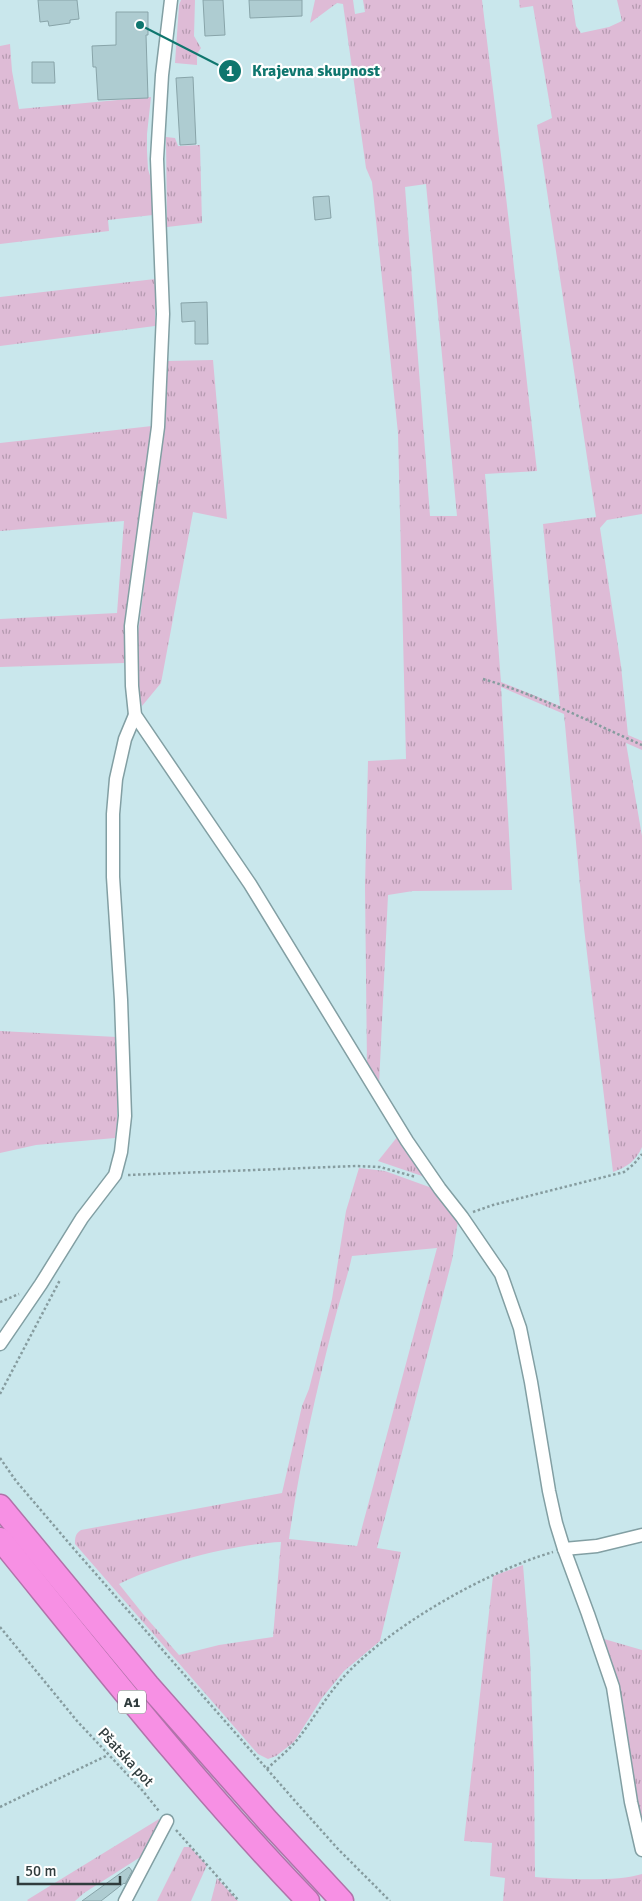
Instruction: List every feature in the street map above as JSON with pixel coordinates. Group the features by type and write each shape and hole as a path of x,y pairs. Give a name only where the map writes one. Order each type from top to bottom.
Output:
{"highway":[{"name":"A1","path":"0,1506 148,1685 268,1821 342,1901"},
{"name":"A1","path":"0,1539 128,1697 269,1860 308,1901"}],"street":[{"path":"171,0 162,75 157,159 162,314 158,427 131,626 132,686 135,715 250,884 406,1141 501,1274 520,1328 549,1491 564,1549 613,1687 631,1802 642,1850"},
{"path":"0,1344 82,1218 115,1175 121,1152 125,1116 121,1000 113,877 113,814 116,779 125,739 135,715"},
{"path":"564,1549 597,1546 642,1535"},
{"path":"125,1901 167,1820"}],"path":[{"path":"483,679 502,684 642,745"},
{"path":"462,1217 493,1205 624,1172 642,1154"},
{"path":"115,1175 380,1167 410,1174 440,1189"},
{"path":"0,1394 62,1276"},
{"path":"0,1458 16,1481 74,1549 267,1769 338,1849 390,1901"},
{"path":"267,1769 297,1740 323,1701 341,1680 378,1646 424,1614 492,1575 564,1549"},
{"name":"Pšatska pot","path":"0,1627 77,1721 142,1790 239,1901"},
{"path":"0,1807 108,1755"}],"green space":[{"path":"181,0 195,0 194,36 201,48 197,54 197,65 175,63 179,5"},
{"path":"315,0 353,0 355,14 365,12 363,0 482,0 537,471 485,474 501,682 560,706 543,524 596,517 537,125 552,118 533,6 520,8 519,0 572,0 576,26 581,33 609,27 622,21 617,0 642,0 642,514 607,520 600,528 621,666 628,735 642,741 642,750 626,743 642,836 642,1147 630,1163 613,1172 584,928 564,714 501,687 512,890 413,891 388,895 379,1085 367,1065 365,887 368,761 406,759 398,433 372,182 366,168 343,4 337,3 310,23","holes":["426,184 457,516 430,516 405,187"]},
{"path":"10,44 12,71 19,109 151,97 147,151 153,215 108,220 109,231 0,244 0,46"},
{"path":"166,137 175,138 178,146 200,145 202,223 167,227"},
{"path":"155,279 155,326 0,346 0,297"},
{"path":"213,360 227,519 193,512 161,683 142,706 137,685 136,650 165,418 167,361"},
{"path":"152,426 126,624 124,663 0,667 0,619 117,613 124,521 0,531 0,443"},
{"path":"0,1031 117,1037 117,1121 115,1138 36,1145 0,1153"},
{"path":"398,1136 425,1177 378,1161"},
{"path":"359,1168 385,1171 432,1188 458,1221 452,1260 377,1548 401,1552 380,1641 344,1671 322,1698 294,1742 276,1756 268,1759 258,1754 75,1544 75,1538 81,1530 282,1493 302,1406 309,1389 332,1299 346,1211","holes":["437,1248 357,1546 289,1539 314,1405 352,1256","281,1542 273,1637 219,1645 179,1655 119,1584 155,1569 198,1556 242,1546"]},
{"path":"523,1565 530,1651 535,1877 604,1879 632,1877 642,1874 642,1901 503,1901 505,1878 490,1876 492,1843 464,1841 493,1576"},
{"path":"604,1639 642,1650 642,1825 616,1677"},
{"path":"159,1819 161,1823 142,1856 84,1893 75,1901 27,1900"},
{"path":"184,1847 190,1847 207,1865 191,1901 157,1901"},
{"path":"217,1878 238,1901 211,1901"}],"building":[{"path":"38,0 77,0 79,19 70,20 70,23 49,26 48,21 40,22"},
{"path":"203,0 223,0 225,35 205,36"},
{"path":"249,0 302,0 302,16 250,18"},
{"path":"116,12 148,12 148,35 146,35 148,98 98,100 96,67 93,67 92,46 116,45"},
{"path":"32,62 54,62 55,83 32,83"},
{"path":"193,77 196,144 180,145 176,78"},
{"path":"329,196 331,218 315,220 313,197"},
{"path":"207,302 208,344 195,344 195,321 182,322 181,303"},
{"path":"129,1867 132,1871 125,1884 101,1901 82,1901"}],"place":[{"name":"Krajevna skupnost","path":"140,25"}]}
